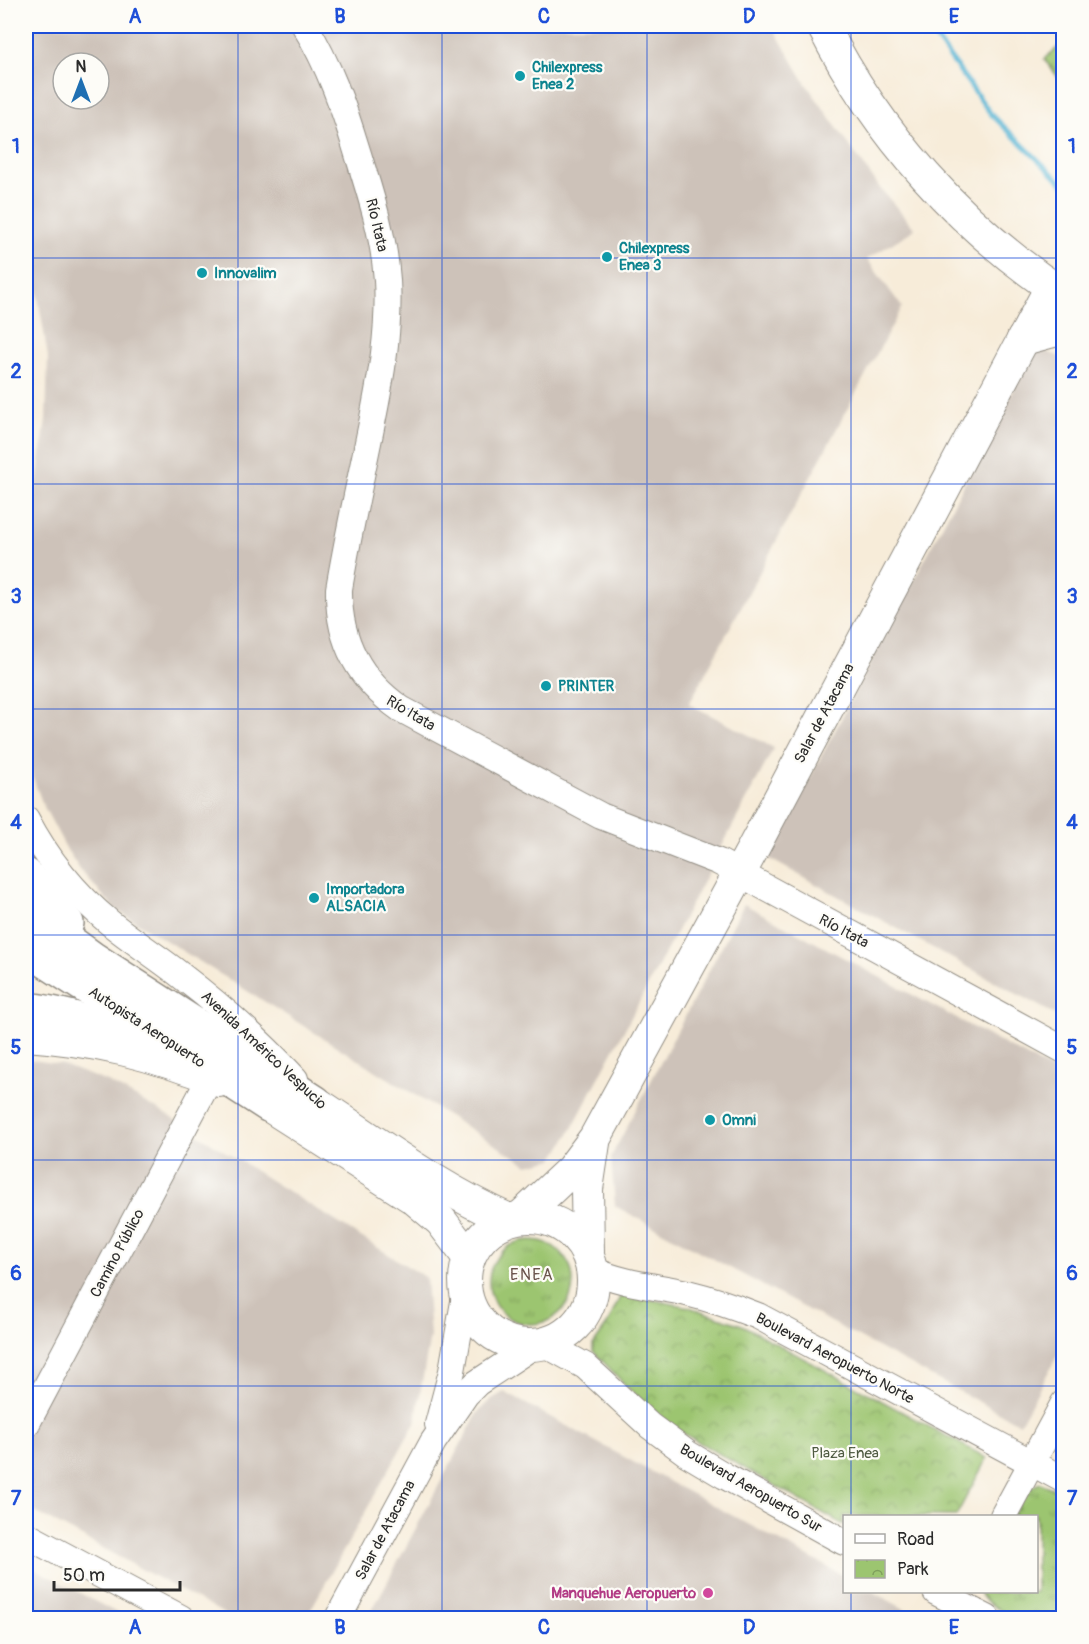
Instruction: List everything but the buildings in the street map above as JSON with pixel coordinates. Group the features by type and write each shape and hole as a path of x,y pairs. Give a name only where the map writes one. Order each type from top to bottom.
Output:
{"highway":[{"path":"26,875 69,925 127,980"},
{"path":"26,910 61,937 315,1102"},
{"name":"Autopista Aeropuerto","path":"26,948 206,1072 268,1105"},
{"path":"26,1009 85,1021 206,1072"}],"main road":[{"path":"823,26 864,95 904,151 973,225 1057,291"},
{"name":"Salar de Atacama","path":"515,1218 571,1170 595,1138 739,874 1023,339 1057,291"},
{"path":"1023,339 1064,328"},
{"name":"Avenida Américo Vespucio","path":"315,1102 439,1184 486,1210 515,1218"},
{"name":"Avenida Américo Vespucio","path":"268,1105 415,1199 441,1221 469,1258"},
{"name":"Salar de Atacama","path":"591,1261 587,1189 595,1138"},
{"path":"515,1218 545,1219 557,1224 575,1236 591,1261 592,1293 585,1315 568,1334 539,1345 509,1342 488,1330 473,1312 466,1290 469,1258 481,1238 489,1230 515,1218"}],"street":[{"name":"Río Itata","path":"305,26 322,56 347,118 375,209 387,279 386,349 339,589 339,606 344,634 357,665 381,694 411,715 602,816 712,859 1064,1050"},
{"name":"Avenida Américo Vespucio","path":"26,819 50,859 92,908 227,1012 270,1052 315,1102"},
{"path":"26,1038 66,1041 120,1050 206,1072"},
{"name":"Camino Público","path":"26,1425 206,1072"},
{"name":"Boulevard Aeropuerto Norte","path":"591,1261 620,1281 687,1293 758,1316 1064,1480"},
{"name":"Salar de Atacama","path":"433,1442 452,1371 466,1290"},
{"name":"Salar de Atacama","path":"338,1618 433,1442 466,1394 477,1383 539,1345"},
{"name":"Boulevard Aeropuerto Sur","path":"539,1345 585,1366 650,1426 688,1454 843,1541"},
{"path":"1004,1515 1064,1403"},
{"path":"26,1535 181,1618"},
{"path":"951,1601 987,1618"}],"shaded area":[{"path":"26,26 772,26 806,84 879,187 915,229 867,259 902,307 689,704 774,748 554,1159 528,1165 115,909 81,871 67,850 43,805 26,759 26,552 46,420 48,357 34,273 26,243"},
{"path":"1038,348 1063,358 1063,1019 768,858 1035,349"},
{"path":"744,904 1063,1076 1063,1345 1020,1424 615,1206 611,1157"},
{"path":"26,1059 60,1064 110,1083 162,1112 426,1278 430,1336 415,1423 306,1618 232,1618 26,1507"},
{"path":"504,1392 843,1575 843,1593 875,1593 916,1615 914,1618 368,1618 478,1412 490,1400"},
{"path":"26,1564 126,1618 26,1618"}],"green space":[{"path":"1063,43 1063,84 1044,59"},
{"path":"531,1240 554,1247 566,1259 573,1282 566,1305 554,1317 531,1324 508,1317 496,1305 489,1282 496,1259 508,1247"},
{"name":"Plaza Enea","path":"627,1295 689,1307 742,1325 987,1458 957,1515 843,1515 843,1524 674,1428 629,1389 593,1351 593,1345 607,1325 620,1297"},
{"path":"1040,1483 1063,1493 1063,1618 1030,1620 1014,1617 990,1604 980,1593 1038,1593 1038,1515 1013,1515 1031,1487"}],"waterway":[{"path":"927,26 991,114 1064,185"}],"place":[{"name":"Chilexpress Enea 2","path":"520,76"},
{"name":"Chilexpress Enea 3","path":"607,257"},
{"name":"Innovalim","path":"202,273"},
{"name":"PRINTER","path":"546,686"},
{"name":"Importadora ALSACIA","path":"314,898"},
{"name":"Omni","path":"710,1120"},
{"name":"Manquehue Aeropuerto","path":"708,1593"}],"district":[{"name":"ENEA","path":"532,1274"}]}
